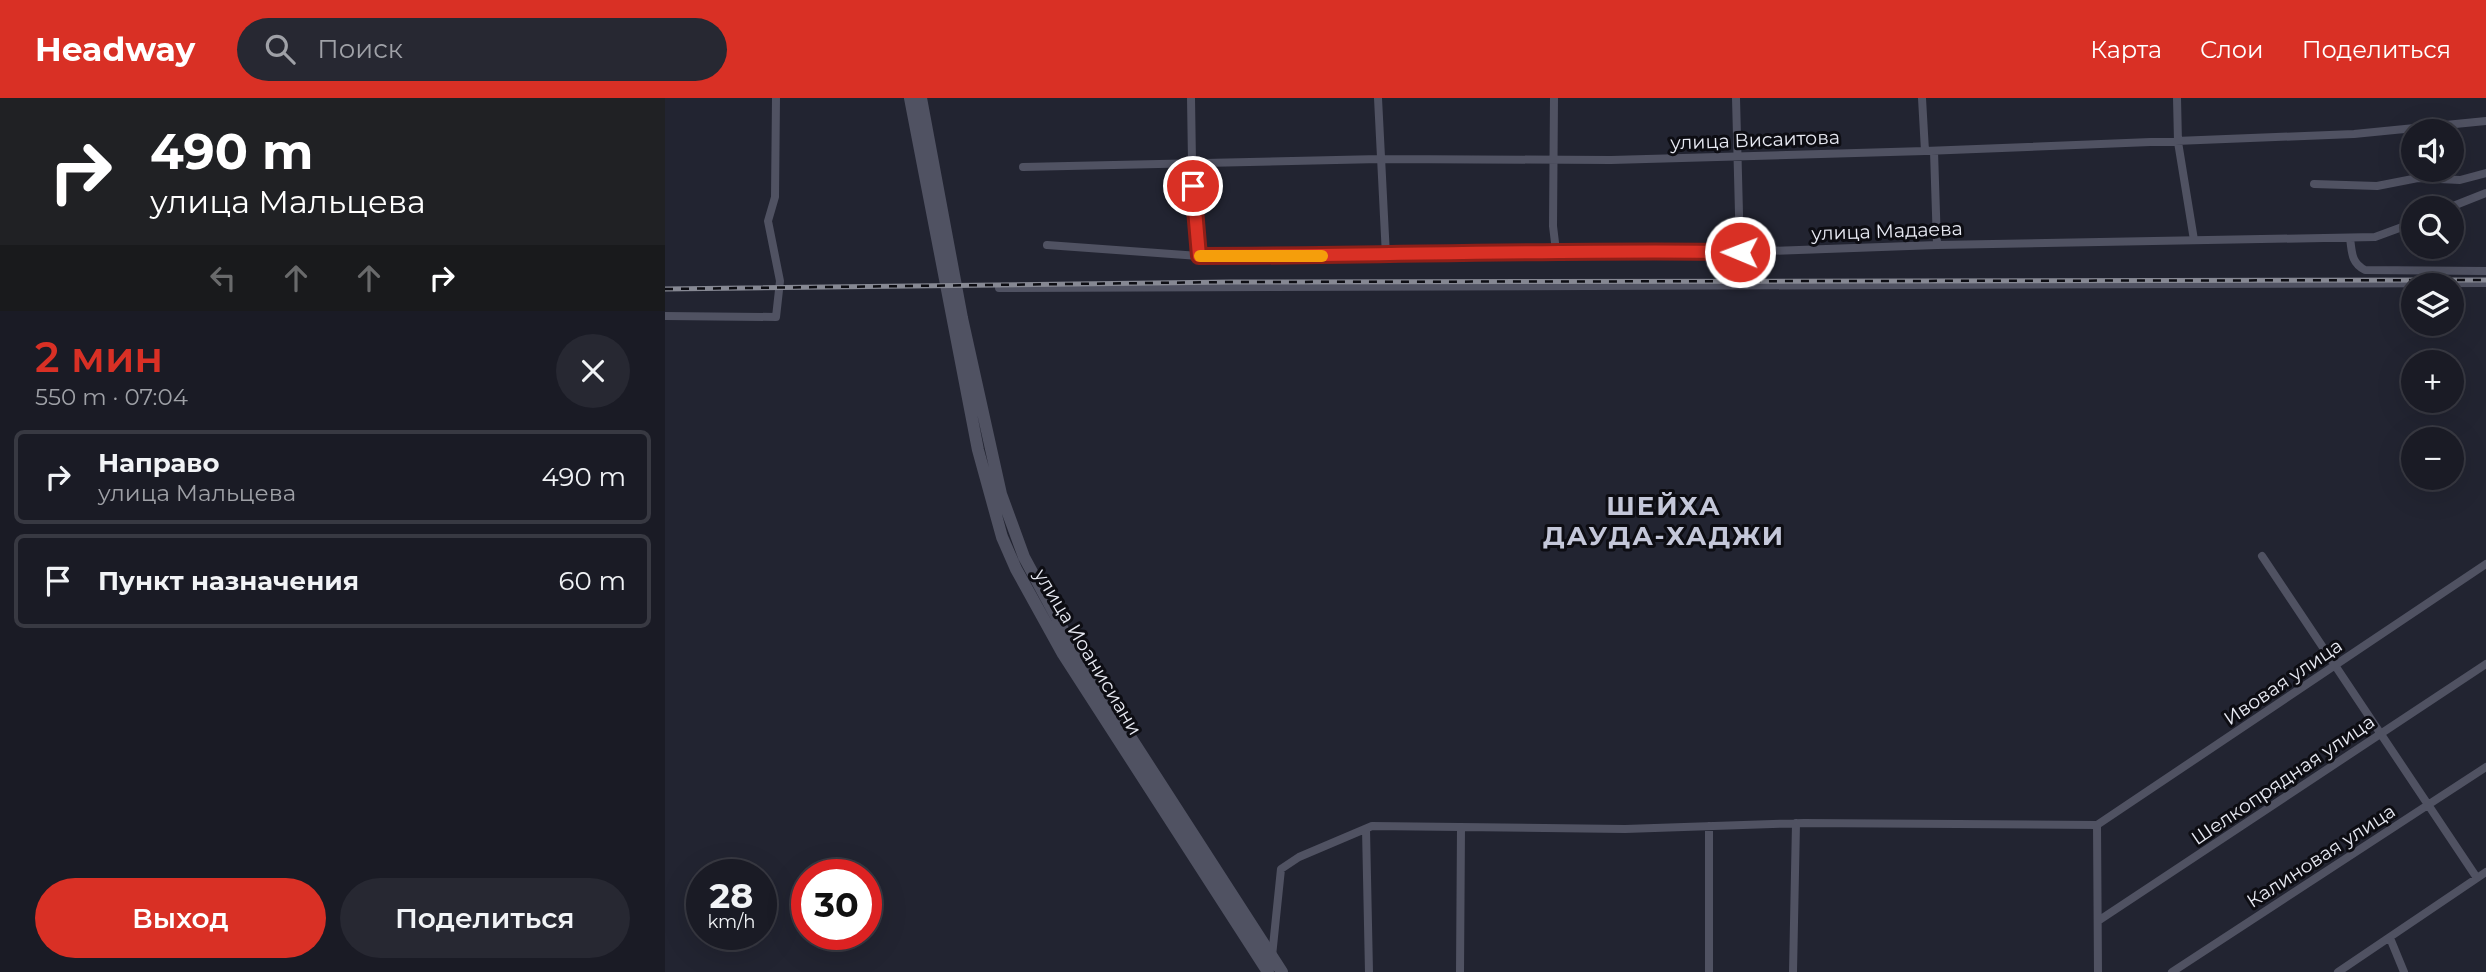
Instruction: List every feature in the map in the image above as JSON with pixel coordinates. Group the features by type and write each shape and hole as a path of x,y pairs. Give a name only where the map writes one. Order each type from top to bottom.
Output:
{"main road":[{"path":"910,98 957,318 1001,494 1014,534 1033,577 1087,670 1268,964 1282,972"},
{"path":"921,98 944,253"}],"street":[{"path":"665,316 775,317 780,281 768,221 775,197 776,98"},
{"path":"1191,98 1192,162 1199,256"},
{"path":"1378,98 1386,256"},
{"path":"1554,98 1553,226 1556,251"},
{"path":"1736,98 1740,252"},
{"path":"1922,98 1930,151 1937,245"},
{"path":"2177,98 2178,142 2194,240"},
{"name":"улица Висаитова","path":"1023,167 1380,159 1611,160 1737,154 1930,151 2354,134 2486,121"},
{"path":"2314,184 2377,186 2418,178 2460,180 2486,173"},
{"path":"2464,201 2486,192"},
{"name":"улица Мадаева","path":"1047,245 1199,256 1386,256 1556,251 1740,252 1937,245 2350,238 2375,237 2401,227"},
{"path":"2350,238 2356,266 2365,270 2486,271"},
{"path":"999,288 2486,283"},
{"path":"2262,556 2477,878"},
{"name":"Ивовая улица","path":"2097,825 2486,564"},
{"name":"Шелкопрядная улица","path":"2098,921 2486,664"},
{"name":"Калиновая улица","path":"2172,972 2486,767"},
{"path":"1268,964 1281,869 1299,857 1372,826 1461,828 1796,823 2097,825 2098,972"},
{"path":"1793,972 1796,823"},
{"path":"1709,826 1709,972"},
{"path":"1460,972 1461,828"},
{"path":"1366,829 1369,972"},
{"path":"2338,972 2486,872"},
{"path":"2390,938 2405,972"}],"railway":[{"path":"665,289 1231,282 2486,280"}],"slow traffic":[{"path":"1200,256 1322,256"}],"district":[{"name":"ШЕЙХА ДАУДА-ХАДЖИ","path":"1664,520"}],"route":[{"path":"1193,186 1199,256 1386,256 1556,251 1740,252"}]}
